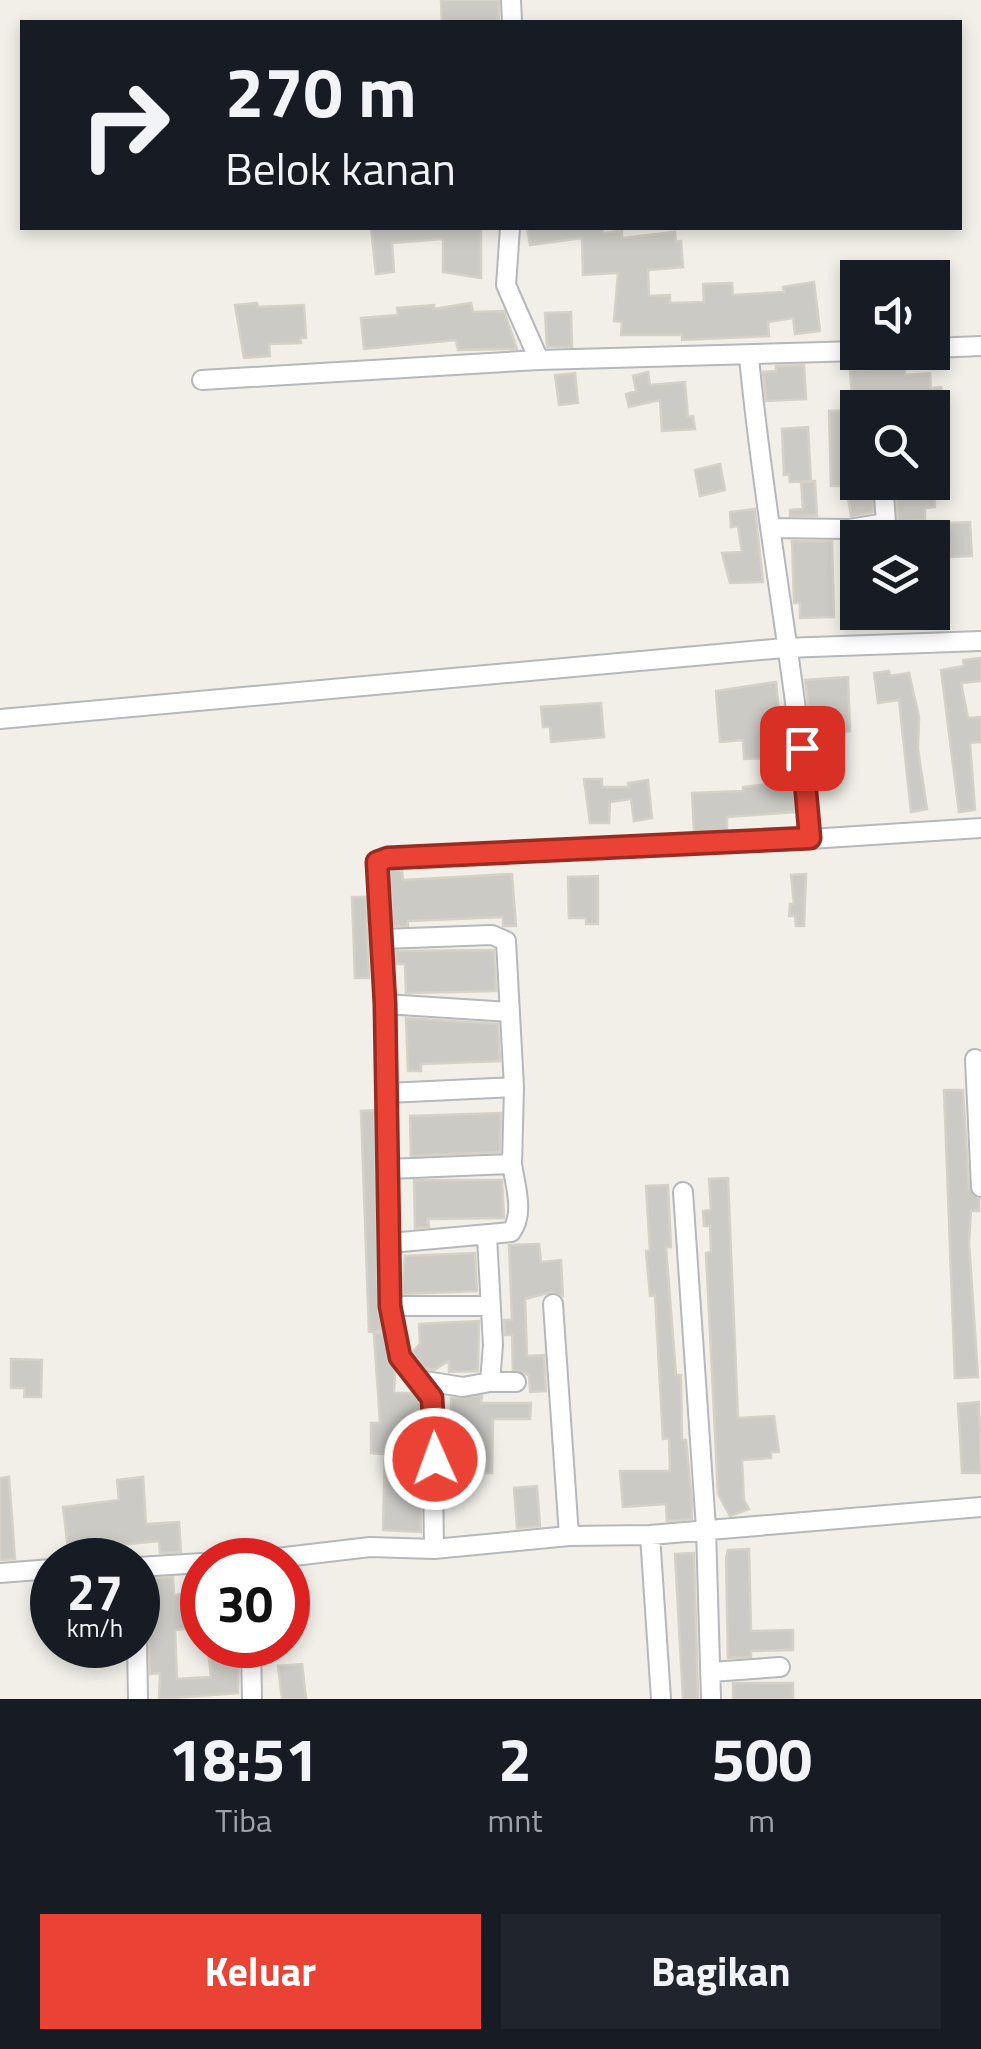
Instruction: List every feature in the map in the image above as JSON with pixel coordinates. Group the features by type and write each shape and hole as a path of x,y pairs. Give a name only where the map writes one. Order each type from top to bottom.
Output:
{"street":[{"path":"510,230 506,285 539,360"},
{"path":"950,347 981,346"},
{"path":"202,380 539,360 840,352"},
{"path":"750,357 784,648 802,748 810,838"},
{"path":"770,528 849,529 886,524 884,500"},
{"path":"0,719 784,648 981,641"},
{"path":"434,1549 432,1398 396,1348 390,1306 385,1004 376,872 383,858 981,828"},
{"path":"382,939 504,937 514,1087 512,1164 518,1222 511,1232 488,1237 390,1243"},
{"path":"385,1004 510,1012"},
{"path":"976,1059 981,1187"},
{"path":"386,1093 514,1087"},
{"path":"388,1169 512,1164"},
{"path":"684,1192 706,1528 712,1699"},
{"path":"488,1237 490,1382"},
{"path":"554,1304 569,1536"},
{"path":"390,1306 490,1306"},
{"path":"420,1380 463,1386 516,1382"},
{"path":"310,1555 370,1548 434,1549 569,1536 650,1535 981,1508"},
{"path":"650,1535 661,1699"},
{"path":"0,1572 30,1570"},
{"path":"710,1672 780,1667"},
{"path":"137,1668 138,1699"},
{"path":"251,1668 252,1699"}],"building":[{"path":"441,0 499,0 499,20 442,20"},
{"path":"371,230 481,230 481,278 443,272 443,239 392,243 394,272 376,274"},
{"path":"527,230 622,231 622,238 675,232 676,242 681,241 683,267 648,270 649,296 670,295 670,303 704,302 703,284 732,283 733,295 784,292 783,287 814,282 820,331 795,334 793,318 768,322 769,336 682,340 682,335 621,335 622,322 614,321 618,273 583,275 582,238 530,245"},
{"path":"257,303 258,307 304,305 306,338 300,338 301,343 269,344 270,356 244,358 235,305"},
{"path":"471,303 473,312 504,311 517,349 458,350 456,340 364,349 361,318 398,315 397,308 434,305 434,309"},
{"path":"571,312 572,347 547,347 545,313"},
{"path":"804,365 806,399 766,401 763,372 776,371 776,366"},
{"path":"850,370 930,373 931,388 941,390 852,390"},
{"path":"648,372 650,385 685,382 688,417 693,416 695,429 662,431 660,400 629,407 626,394 636,391 633,376"},
{"path":"575,373 578,403 559,405 555,375"},
{"path":"829,411 840,411 840,486 831,486"},
{"path":"808,427 811,481 790,482 789,474 784,475 782,429"},
{"path":"720,464 725,490 700,496 695,470"},
{"path":"815,481 817,516 790,516 790,510 803,509 801,482"},
{"path":"848,500 873,500 873,512 851,516"},
{"path":"896,500 935,500 935,507 925,508 925,520 898,520"},
{"path":"755,509 763,582 730,583 722,553 742,552 738,526 731,527 730,512"},
{"path":"970,522 972,556 950,557 950,523"},
{"path":"792,541 832,541 834,617 800,618 800,603 794,603"},
{"path":"981,658 981,681 961,683 968,718 981,717 981,742 970,743 975,810 959,812 941,670 964,666 963,660"},
{"path":"889,671 890,676 909,673 919,717 918,749 927,809 911,812 899,700 878,703 874,673"},
{"path":"848,677 850,731 820,734 818,709 809,710 805,680"},
{"path":"776,682 783,751 767,752 767,758 744,759 743,740 720,742 716,691"},
{"path":"601,703 604,737 551,742 550,727 543,727 541,707"},
{"path":"584,779 602,779 602,787 629,787 628,783 648,780 652,818 634,821 631,799 610,802 609,823 590,823"},
{"path":"792,781 795,812 727,817 727,830 694,832 692,793 743,791 743,787"},
{"path":"402,870 403,880 512,874 516,926 503,926 503,917 408,921 408,926 393,926 390,871"},
{"path":"806,874 804,926 796,926 795,916 789,916 790,904 794,904 791,875"},
{"path":"598,876 598,924 586,924 586,918 569,918 568,877"},
{"path":"352,897 366,897 369,978 355,978"},
{"path":"494,950 496,991 406,993 405,964 395,964 395,951"},
{"path":"406,1018 498,1024 500,1061 421,1064 421,1071 408,1071"},
{"path":"944,1090 963,1090 969,1188 979,1199 979,1211 971,1211 969,1243 978,1377 955,1378"},
{"path":"374,1110 378,1306 382,1331 369,1332 361,1111"},
{"path":"501,1113 500,1152 411,1156 410,1116"},
{"path":"728,1178 738,1418 774,1416 779,1452 771,1452 771,1458 742,1460 744,1500 749,1509 730,1516 718,1494 706,1253 711,1252 710,1226 704,1226 703,1211 711,1210 709,1179"},
{"path":"414,1180 502,1180 504,1218 428,1219 429,1227 415,1228"},
{"path":"668,1185 671,1247 666,1247 692,1519 667,1521 666,1504 623,1507 620,1471 670,1471 669,1438 663,1439 655,1295 650,1296 646,1251 650,1251 646,1186"},
{"path":"539,1244 541,1262 561,1260 563,1296 551,1292 525,1299 527,1356 544,1355 546,1391 530,1392 529,1375 513,1370 512,1335 505,1335 504,1320 512,1320 509,1245"},
{"path":"475,1253 477,1291 402,1294 405,1256"},
{"path":"479,1321 478,1371 449,1372 449,1361 434,1370 425,1368 412,1352 420,1344 419,1324"},
{"path":"374,1333 383,1333 395,1371 394,1393 413,1393 420,1401 421,1532 383,1530 385,1454 371,1453 371,1423 380,1423"},
{"path":"11,1359 42,1360 41,1397 24,1397 25,1388 11,1388"},
{"path":"482,1396 481,1403 531,1403 530,1419 493,1419 492,1473 470,1473 470,1468 454,1468 454,1459 445,1459 445,1413 451,1413 451,1398"},
{"path":"979,1402 981,1473 962,1473 958,1404"},
{"path":"9,1477 15,1559 0,1560 0,1478"},
{"path":"143,1477 146,1524 179,1522 180,1552 160,1553 160,1538 67,1538 63,1507 119,1500 117,1480"},
{"path":"537,1486 540,1526 517,1528 514,1488"},
{"path":"749,1549 751,1631 793,1630 793,1650 751,1651 751,1657 728,1658 726,1558 728,1550"},
{"path":"694,1553 698,1699 683,1699 675,1554"},
{"path":"173,1577 174,1595 180,1594 180,1629 175,1630 177,1679 211,1677 210,1668 239,1668 238,1693 159,1699 160,1673 150,1674 150,1668 160,1668 160,1578"},
{"path":"278,1668 302,1668 306,1699 282,1699"},
{"path":"733,1683 793,1683 793,1699 733,1699"}],"route":[{"path":"435,1459 432,1398 400,1357 390,1306 385,1004 377,862 388,858 518,855 810,838 802,748"}]}
